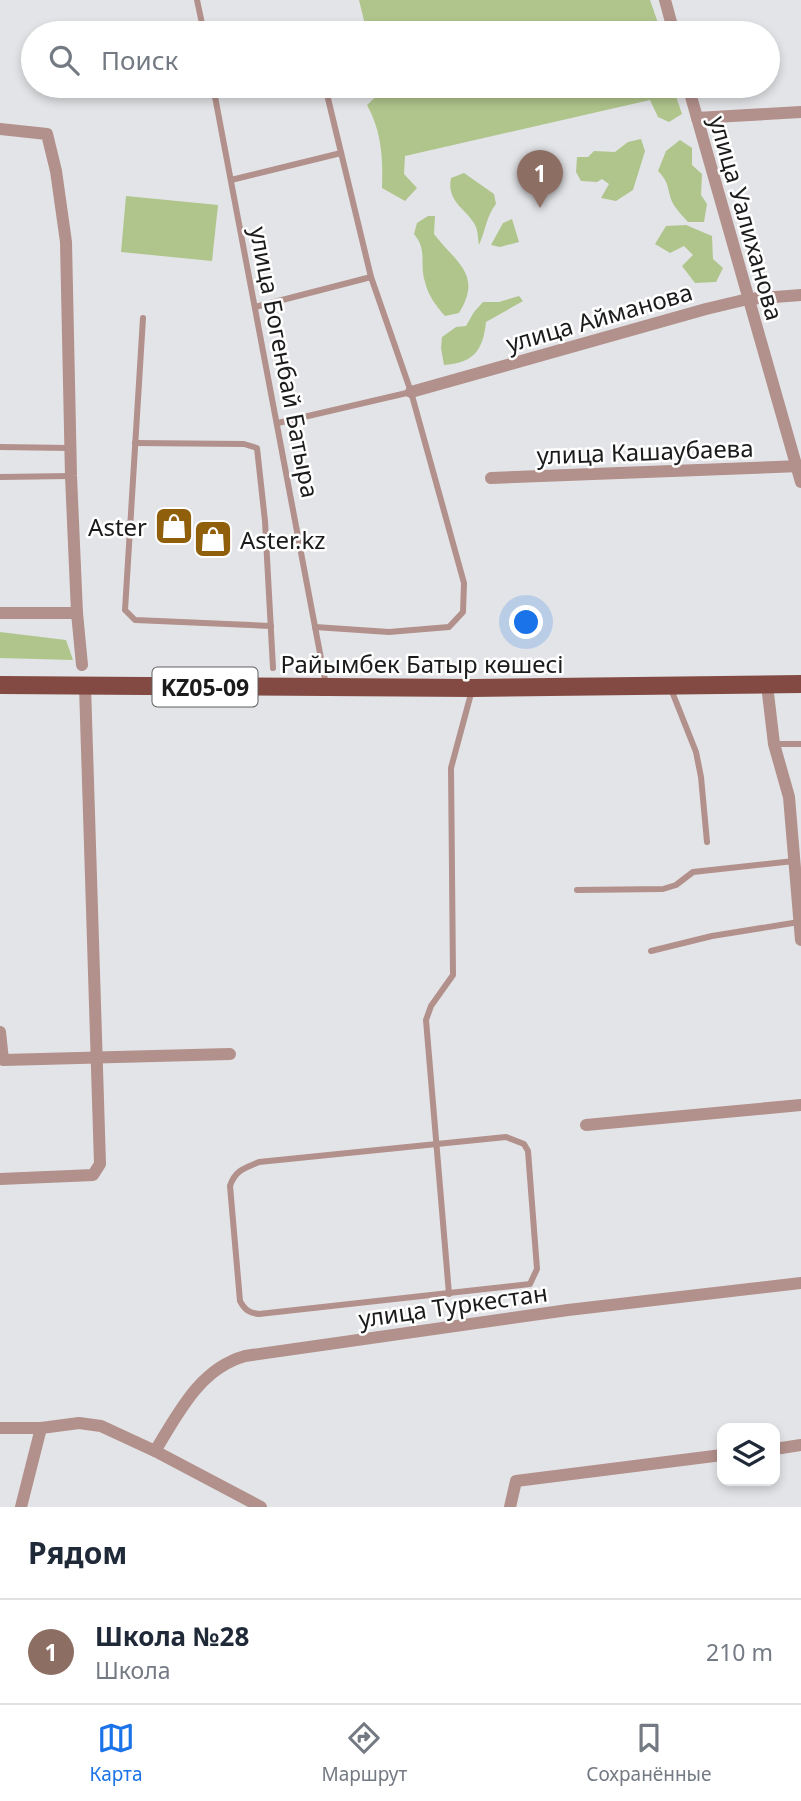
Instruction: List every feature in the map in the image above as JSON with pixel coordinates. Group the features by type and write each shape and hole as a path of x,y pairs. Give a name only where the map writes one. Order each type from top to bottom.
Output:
{"main road":[{"name":"Райымбек Батыр көшесі","path":"0,685 472,688 801,684"}],"street":[{"path":"665,0 671,21"},
{"name":"улица Уалиханова","path":"691,98 801,482"},
{"path":"697,118 801,112"},
{"path":"0,129 47,134 56,171 66,242 76,613 82,665"},
{"name":"улица Айманова","path":"411,392 706,309 748,299 801,295"},
{"name":"улица Кашаубаева","path":"491,478 798,466"},
{"path":"0,613 76,613"},
{"path":"767,685 774,744 789,797 801,940"},
{"path":"0,1179 93,1175 100,1164 85,686"},
{"path":"0,1032 3,1060 230,1054"},
{"path":"586,1125 801,1105"},
{"name":"улица Туркестан","path":"155,1451 184,1402 214,1371 226,1362 245,1356 568,1310 801,1283"},
{"path":"0,1428 40,1428 79,1423 101,1426 261,1507"},
{"path":"21,1507 40,1428"},
{"path":"780,1447 801,1445"},
{"path":"510,1507 516,1481 717,1456"}],"lane":[{"path":"199,0 202,21"},
{"name":"улица Богенбай Батыра","path":"216,98 326,687"},
{"path":"315,627 389,632 449,627 463,612 464,583 411,392 371,277 328,98"},
{"path":"231,180 341,153"},
{"path":"255,307 371,277"},
{"path":"143,318 125,610 135,620 271,626"},
{"path":"278,423 411,392"},
{"path":"135,443 244,444 257,448 265,521 273,668"},
{"path":"0,447 70,448"},
{"path":"0,477 71,476"},
{"path":"670,687 696,752 707,842"},
{"path":"449,1294 426,1020 431,1006 453,975 451,768 472,688"},
{"path":"774,744 801,744"},
{"path":"578,890 663,889 676,885 693,872 794,861"},
{"path":"652,951 712,936 799,922"},
{"path":"506,1137 524,1144 528,1151 537,1269 530,1284 250,1313 240,1301 230,1186 239,1170 259,1162 438,1145 506,1137"}],"green space":[{"path":"359,0 650,0 657,21 364,21"},
{"path":"375,98 677,98 682,114 669,122 658,117 650,100 405,156 404,174 417,188 405,201 382,188 380,146 376,125 367,105"},
{"path":"641,139 645,151 633,190 616,201 601,198 609,184 602,179 597,182 581,181 576,172 577,157 588,157 594,151 615,152 628,142"},
{"path":"680,140 692,148 692,165 702,174 701,195 707,204 704,222 688,222 673,203 666,181 658,171 666,151"},
{"path":"464,173 494,194 496,204 479,245 476,227 455,200 450,187 451,178"},
{"path":"126,196 218,205 212,261 121,252"},
{"path":"428,216 435,216 434,234 458,261 467,279 466,300 459,313 445,316 426,287 421,246 414,234 417,223"},
{"path":"512,219 519,242 500,247 491,245 503,223"},
{"path":"686,225 712,236 713,259 723,268 716,282 695,283 682,266 693,255 684,246 670,253 655,244 666,226"},
{"path":"519,296 523,301 486,322 482,341 475,354 462,362 444,365 442,337 456,327 466,326 483,302 499,302"},
{"path":"0,632 66,640 73,660 0,658"}],"place":[{"name":"Школа №28","path":"540,208"},
{"name":"Aster","path":"174,526"},
{"name":"Aster.kz","path":"213,539"}]}
